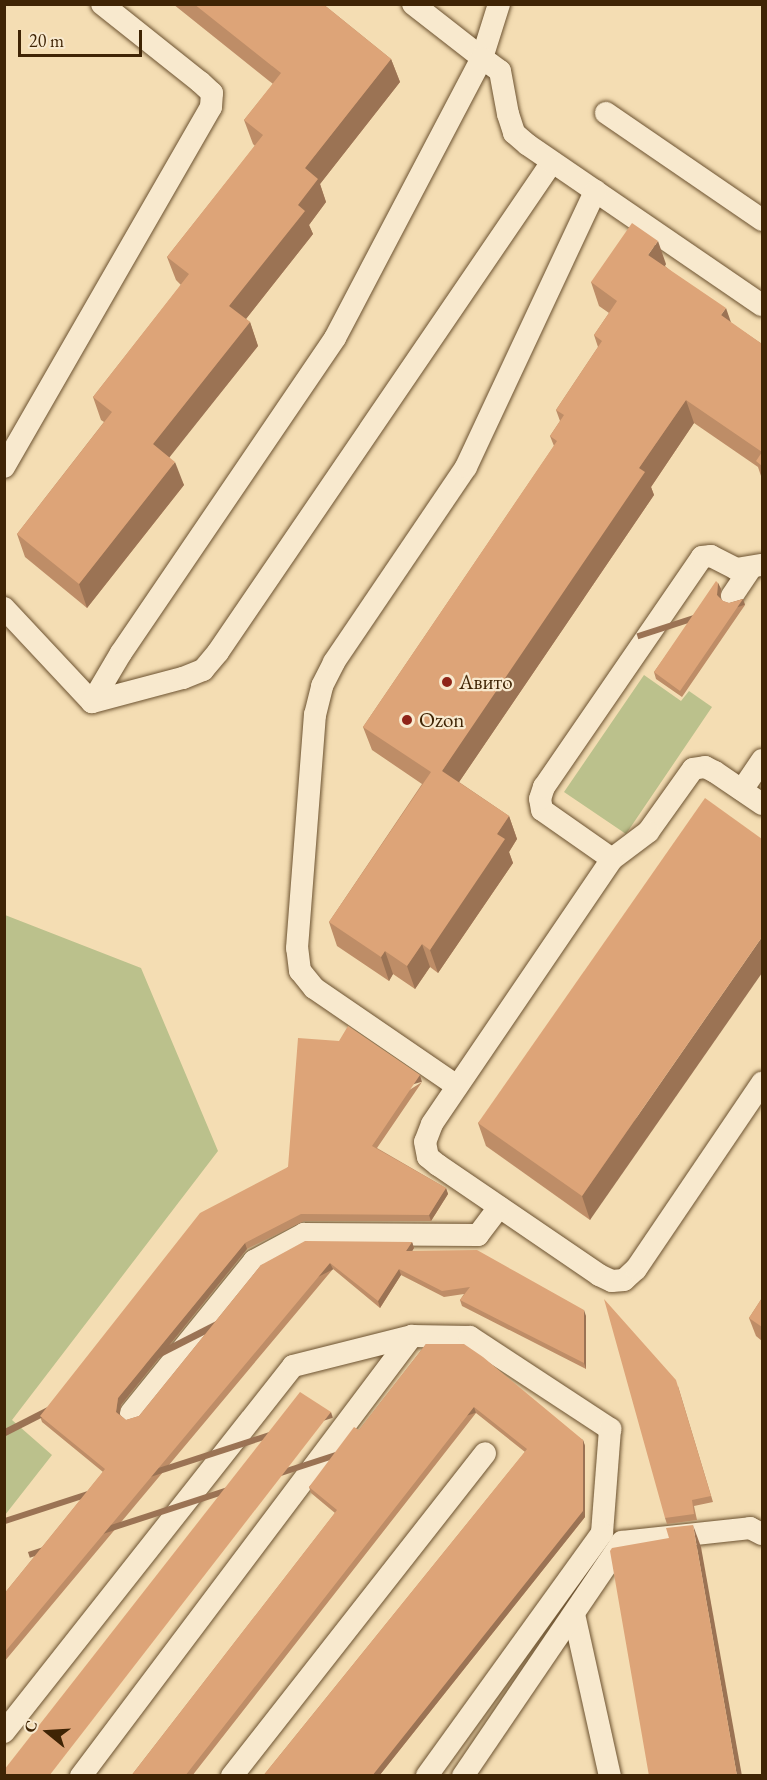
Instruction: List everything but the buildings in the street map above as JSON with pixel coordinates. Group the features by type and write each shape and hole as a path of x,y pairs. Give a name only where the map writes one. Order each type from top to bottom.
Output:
{"lane":[{"path":"4,467 211,107 212,93 102,4"},
{"path":"413,4 500,71 507,114 514,133 595,191 659,247 762,306"},
{"path":"92,702 121,653 335,338 482,58 499,4"},
{"path":"606,113 762,220"},
{"path":"92,702 183,678 203,670 218,652 552,162"},
{"path":"457,1086 314,988 300,971 297,948 315,715 322,686 334,662 466,467 595,191"},
{"path":"612,859 543,810 540,799 544,787 702,557 711,556 736,569 757,567"},
{"path":"732,596 757,567"},
{"path":"4,608 92,702"},
{"path":"742,790 762,760"},
{"path":"762,804 705,767 693,769 648,832 612,859 457,1086 432,1124 424,1142 429,1157 499,1208 599,1275 612,1281 624,1280 636,1269 762,1083"},
{"path":"131,1413 254,1261 304,1234 478,1235 499,1208"},
{"path":"4,1732 293,1366 412,1336 470,1337 610,1429 602,1533 427,1776"},
{"path":"81,1776 412,1336"},
{"path":"232,1776 485,1453"},
{"path":"463,1776 622,1542 750,1528 762,1533"},
{"path":"574,1614 610,1776"}],"green space":[{"path":"644,675 681,701 689,691 712,707 626,834 564,792"},
{"path":"5,915 141,968 218,1151 12,1420 52,1455 5,1515"}],"place":[{"name":"Авито","path":"447,682"},
{"name":"Ozon","path":"407,720"}]}
